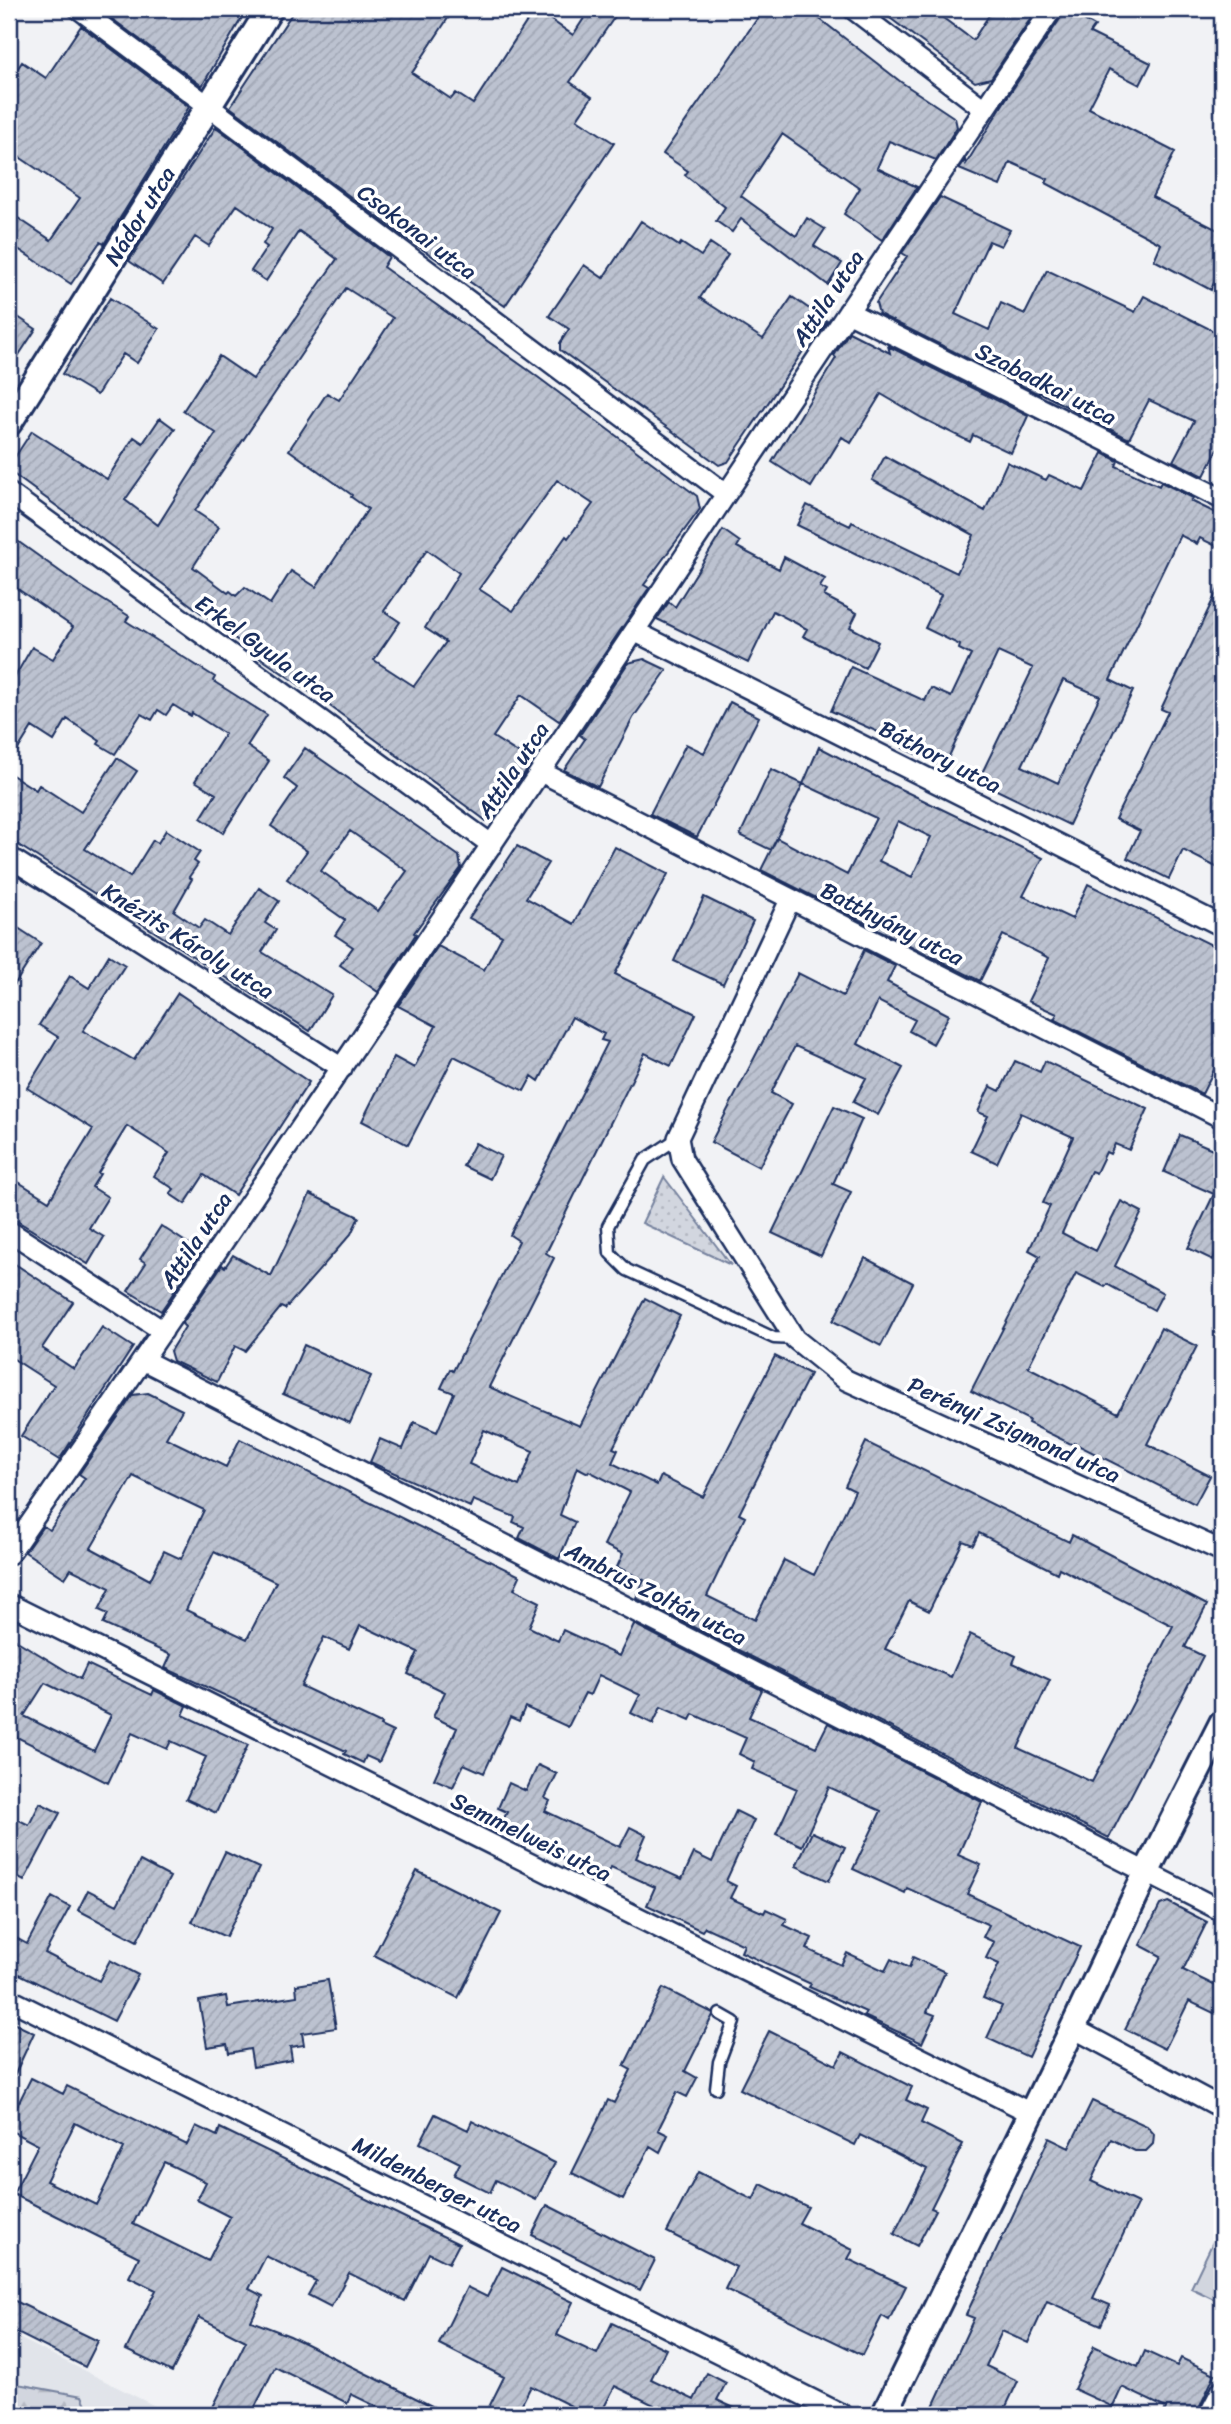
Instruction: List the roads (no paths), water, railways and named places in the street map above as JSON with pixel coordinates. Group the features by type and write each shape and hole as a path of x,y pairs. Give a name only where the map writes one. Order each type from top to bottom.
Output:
{"street":[{"name":"Csokonai utca","path":"79,9 726,494"},
{"name":"Nádor utca","path":"9,423 270,9"},
{"path":"853,9 984,109"},
{"name":"Attila utca","path":"9,1554 342,1068 1052,9"},
{"name":"Szabadkai utca","path":"848,312 1222,499"},
{"name":"Erkel Gyula utca","path":"9,493 492,845"},
{"name":"Báthory utca","path":"636,632 1222,926"},
{"name":"Batthyány utca","path":"541,772 1222,1118"},
{"name":"Knézits Károly utca","path":"9,857 342,1068"},
{"path":"678,1138 790,900"},
{"name":"Perényi Zsigmond utca","path":"678,1138 681,1159 795,1339 846,1380 1222,1552"},
{"path":"9,1231 163,1331"},
{"name":"Ambrus Zoltán utca","path":"143,1360 1222,1911"},
{"name":"Semmelweis utca","path":"9,1604 1031,2113"},
{"path":"884,2415 1147,1871 1222,1723"},
{"name":"Mildenberger utca","path":"9,1999 843,2415"},
{"path":"1073,2028 1222,2108"},
{"path":"1209,2415 1222,2390"}],"lane":[{"name":"Perényi Zsigmond utca","path":"678,1138 645,1160 608,1226 610,1254 627,1270 774,1338 795,1339"},
{"path":"716,2088 719,2062 734,2022 720,2014"}]}
